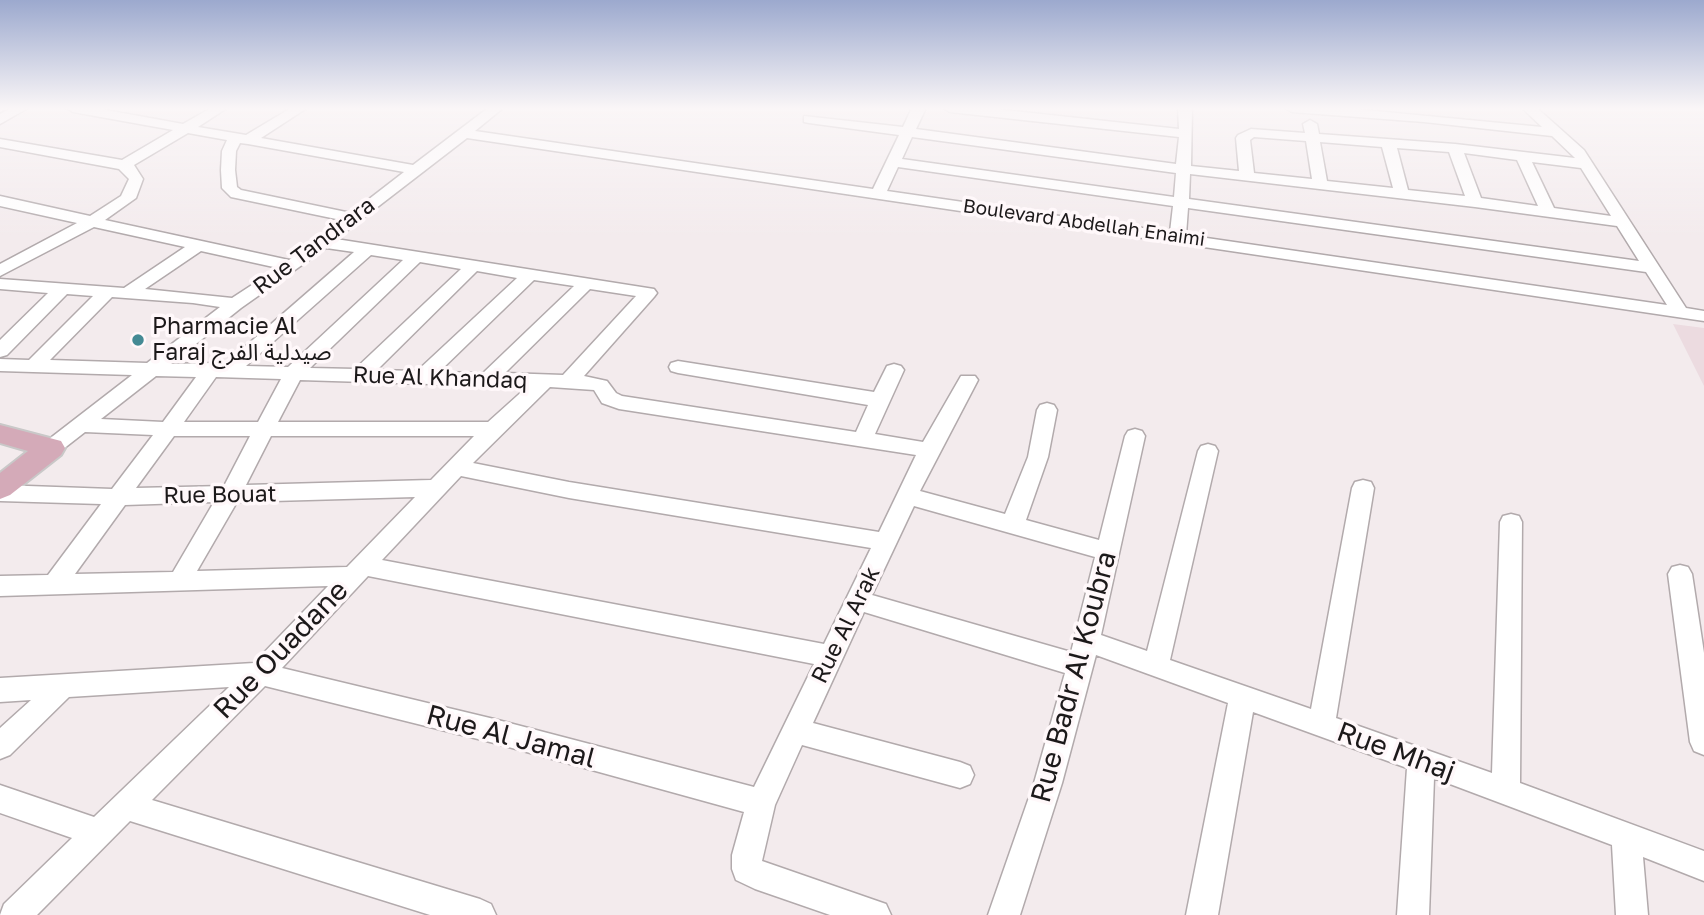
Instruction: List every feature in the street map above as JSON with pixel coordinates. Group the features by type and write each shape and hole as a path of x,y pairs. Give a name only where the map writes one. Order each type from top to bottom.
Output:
{"main road":[{"path":"0,434 51,448"},
{"name":"Rue Tandrara","path":"0,488 51,448"}],"street":[{"path":"3,268 93,221 132,193 136,179 132,171 124,165 43,151"},
{"path":"124,165 148,151"},
{"path":"229,151 230,188 236,194 353,218"},
{"path":"306,151 414,170"},
{"name":"Rue Tandrara","path":"51,448 235,304 292,265 440,151"},
{"name":"Boulevard Abdellah Enaimi","path":"586,151 1704,316"},
{"path":"878,193 896,151"},
{"path":"1049,151 1623,222"},
{"path":"1178,237 1184,151"},
{"path":"1245,151 1247,175"},
{"path":"1314,151 1320,184"},
{"path":"1390,151 1402,194"},
{"path":"1455,151 1475,202"},
{"path":"1477,151 1587,164"},
{"path":"1575,151 1587,164 1680,312"},
{"path":"1522,156 1548,211"},
{"path":"891,162 1652,268"},
{"path":"0,201 292,265"},
{"path":"322,242 587,283"},
{"path":"129,292 199,245"},
{"path":"54,585 168,429 221,370 367,249"},
{"path":"180,580 229,495 293,372 416,257"},
{"path":"360,374 474,266"},
{"path":"422,377 531,274"},
{"path":"489,378 587,283"},
{"name":"Rue Ouadane","path":"15,915 260,674 493,429 556,382 648,293 587,283"},
{"path":"0,284 129,292 235,304"},
{"path":"1,363 62,289"},
{"path":"33,366 108,291"},
{"name":"Rue Al Khandaq","path":"1,363 151,370 489,378 600,385 609,398 619,402 929,450"},
{"path":"678,366 880,400"},
{"path":"862,440 894,370"},
{"name":"Rue Al Arak","path":"875,915 755,874 747,869 746,863 761,803 929,450 968,380"},
{"path":"1013,524 1038,457 1048,410"},
{"path":"83,425 168,429 493,429"},
{"name":"Rue Badr Al Koubra","path":"1004,915 1048,783 1083,654 1135,436"},
{"path":"1156,665 1208,451"},
{"path":"457,468 569,490 886,542"},
{"name":"Rue Bouat","path":"0,494 118,497 439,488"},
{"path":"1321,726 1363,488"},
{"path":"908,496 1107,551"},
{"path":"1506,791 1511,522"},
{"path":"0,586 358,571 830,656"},
{"path":"1680,574 1704,742"},
{"name":"Rue Mhaj","path":"857,600 1083,654 1156,665 1506,791 1704,866"},
{"name":"Rue Al Jamal","path":"0,690 260,674 494,731 761,803"},
{"path":"0,746 61,688"},
{"path":"1202,915 1243,697"},
{"path":"795,731 960,775"},
{"path":"1413,915 1421,761"},
{"path":"0,799 99,833"},
{"path":"127,806 480,915"},
{"path":"1626,837 1632,915"}],"shaded area":[{"path":"1673,324 1704,328 1704,386"}],"place":[{"name":"Pharmacie Al Faraj صيدلية الفرج","path":"138,340"}]}
